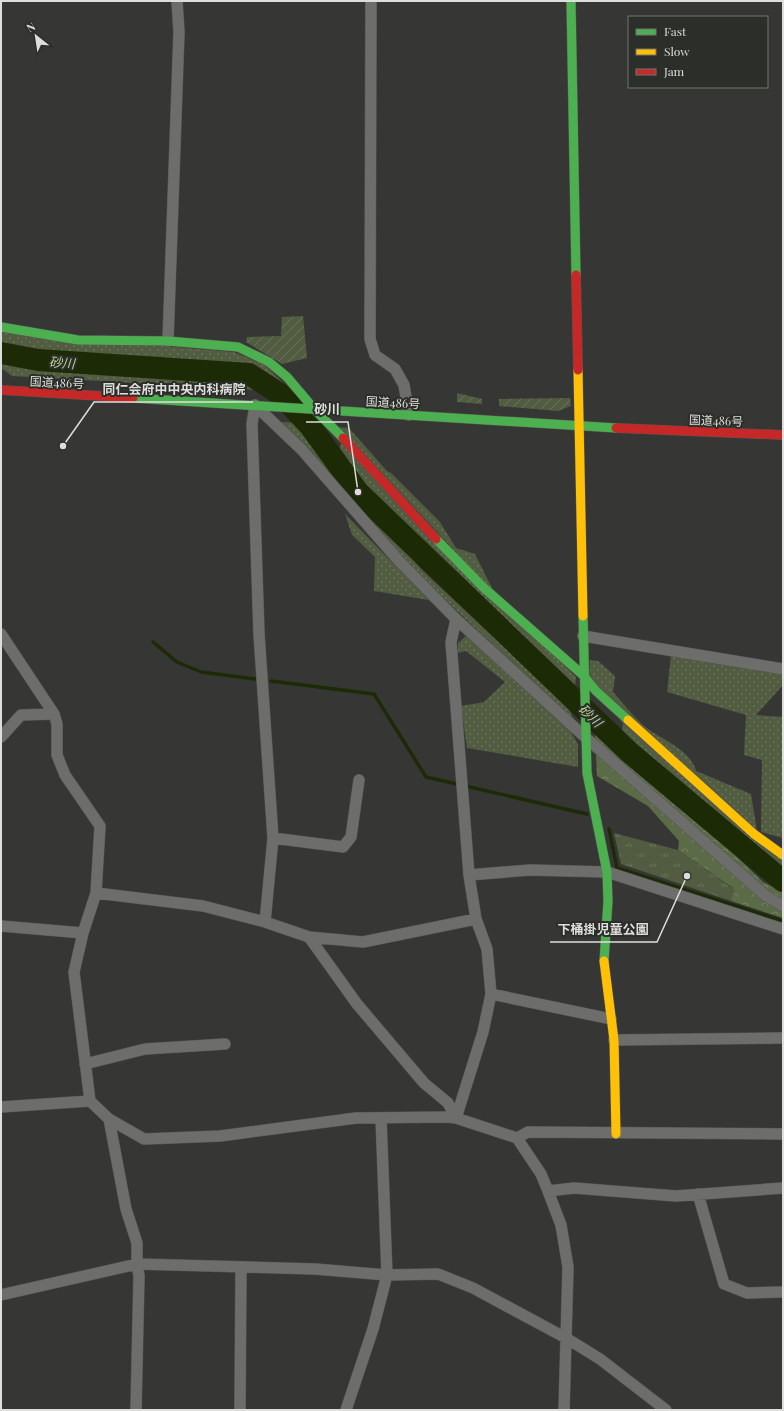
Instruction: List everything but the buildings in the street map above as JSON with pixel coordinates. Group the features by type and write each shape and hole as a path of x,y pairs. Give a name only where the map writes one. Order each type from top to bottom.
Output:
{"main road":[{"path":"571,1 581,426 583,675 585,737 587,773 598,821 607,872 608,902 604,960 614,1040 616,1134"},
{"path":"1,326 78,340 168,341 238,347 269,362 287,377 315,410 374,470 406,507 484,588 583,675 596,692 742,824 783,856"},
{"name":"国道486号","path":"1,390 581,426 783,435"}],"street":[{"path":"168,341 179,32 177,1"},
{"path":"370,1 370,339 375,354 395,369 404,385 409,415"},
{"path":"255,405 302,450 399,561 456,619 585,737 766,896 783,906"},
{"path":"255,405 252,424 258,634 273,838 265,922"},
{"path":"456,619 450,642 469,875 476,919 487,949 491,994 483,1032 456,1118"},
{"path":"1,634 54,714 57,724 57,755 64,775 100,826 96,894 83,933 74,972 90,1101 109,1119 144,1139 220,1136 356,1118 456,1118 517,1138 541,1174 561,1224 568,1267 564,1410"},
{"path":"583,636 783,669"},
{"path":"1,737 21,715 54,714"},
{"path":"273,838 343,847 351,837 359,780"},
{"path":"469,875 530,870 607,872 783,929"},
{"path":"96,894 203,906 265,922 309,937 363,942 476,919"},
{"path":"1,926 83,933"},
{"path":"309,937 357,1004 424,1083 448,1103 456,1118"},
{"path":"491,994 611,1019"},
{"path":"614,1040 783,1038"},
{"path":"85,1064 145,1049 225,1044"},
{"path":"1,1107 90,1101"},
{"path":"346,1410 373,1329 387,1275 382,1118"},
{"path":"109,1119 126,1209 137,1243 137,1264 139,1276 136,1410"},
{"path":"517,1138 528,1132 616,1134 783,1134"},
{"path":"548,1190 574,1188 676,1196 783,1188"},
{"path":"698,1194 724,1284 747,1293 783,1292"},
{"path":"1,1295 137,1264 315,1269 387,1275 438,1274 473,1288 566,1338 600,1359 666,1410"},
{"path":"240,1410 241,1267"}],"green space":[{"path":"303,316 307,358 282,364 246,342 247,337 281,336 282,317"},
{"path":"1,332 234,352 265,365 295,394 242,389 12,376 1,368"},
{"path":"457,393 482,399 482,404 457,402"},
{"path":"570,398 571,406 558,411 499,406 499,399"},
{"path":"279,422 301,423 353,493 423,571 567,706 575,722 400,557"},
{"path":"339,427 349,428 387,471 391,473 440,522 456,548 475,554 495,594"},
{"path":"342,442 576,677 575,686 472,595 351,477 339,449"},
{"path":"345,514 429,600 374,591 375,557 352,535"},
{"path":"467,635 569,729 578,744 578,767 467,748 461,706 484,702 505,682 466,651 458,653 458,643"},
{"path":"671,655 783,673 783,685 756,715 783,717 783,838 761,832 762,760 744,755 746,715 667,692"},
{"path":"590,660 598,661 615,676 613,692 643,725 681,750 693,763 696,771 751,794 759,843 783,858 783,870 735,832 621,735 623,724 589,677"},
{"path":"595,734 620,749 692,813 763,882 783,892 783,918 731,901 733,888 678,850 679,841 648,806 597,776"},
{"path":"614,833 678,850 735,890 731,901 621,864"}],"waterway":[{"name":"砂川","path":"1,353 38,360 249,374 280,394 310,426 358,492 629,752 783,881"},
{"path":"153,642 177,662 201,672 255,679"},
{"path":"271,681 374,694 426,777 587,814"},
{"path":"609,829 617,868 783,921"}],"traffic: fast":[{"path":"571,1 576,275"},
{"path":"1,327 78,340 168,341 238,347 269,362 287,377 315,410 343,438"},
{"path":"133,398 616,428"},
{"path":"436,539 484,588 583,675 596,691 628,720"},
{"path":"583,616 587,773 607,872 608,901 604,961"}],"traffic: slow":[{"path":"578,370 583,616"},
{"path":"628,720 754,834 783,855"},
{"path":"604,961 614,1040 616,1134"}],"traffic: jam":[{"path":"576,275 578,370"},
{"path":"1,390 133,398"},
{"path":"616,428 783,435"},
{"path":"343,438 436,539"}],"place":[{"name":"同仁会府中中央内科病院","path":"63,446"},
{"name":"砂川","path":"358,492"},
{"name":"下桶掛児童公園","path":"687,876"}]}
